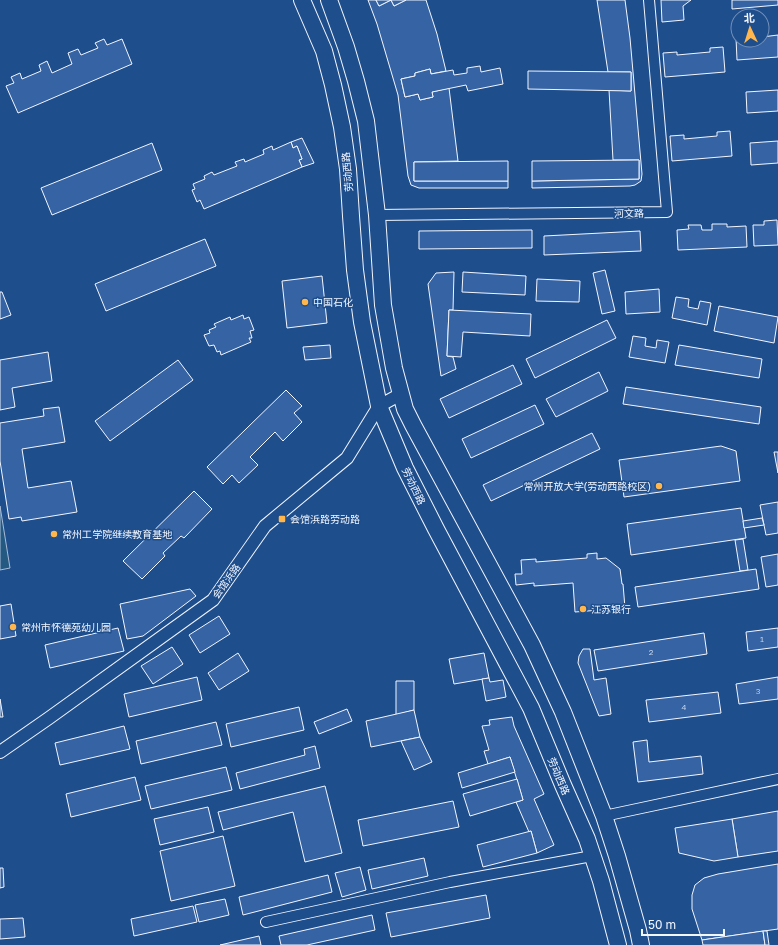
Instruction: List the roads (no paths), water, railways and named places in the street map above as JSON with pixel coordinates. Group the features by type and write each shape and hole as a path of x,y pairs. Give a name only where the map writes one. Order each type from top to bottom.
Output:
{"main road":[{"name":"劳动西路","path":"302,0 324,52 342,127 348,169 355,270 362,322 379,406 415,488 531,708 587,839 601,882 618,945"},
{"path":"329,0 346,47 366,121 377,215 383,305 394,368 405,409 532,645 563,712 604,816 617,856 641,945"}],"street":[{"name":"河文路","path":"377,215 667,212 649,0"},
{"name":"会馆浜路","path":"0,752 61,710 213,600 265,526 347,458 379,406 401,394"},
{"path":"604,816 778,779"},
{"path":"266,922 450,882 592,856"}],"place":[{"name":"中国石化","path":"305,302"},
{"name":"常州开放大学(劳动西路校区)","path":"659,486"},
{"name":"会馆浜路劳动路","path":"282,519"},
{"name":"常州工学院继续教育基地","path":"54,534"},
{"name":"江苏银行","path":"583,609"},
{"name":"常州市怀德苑幼儿园","path":"13,627"}]}
